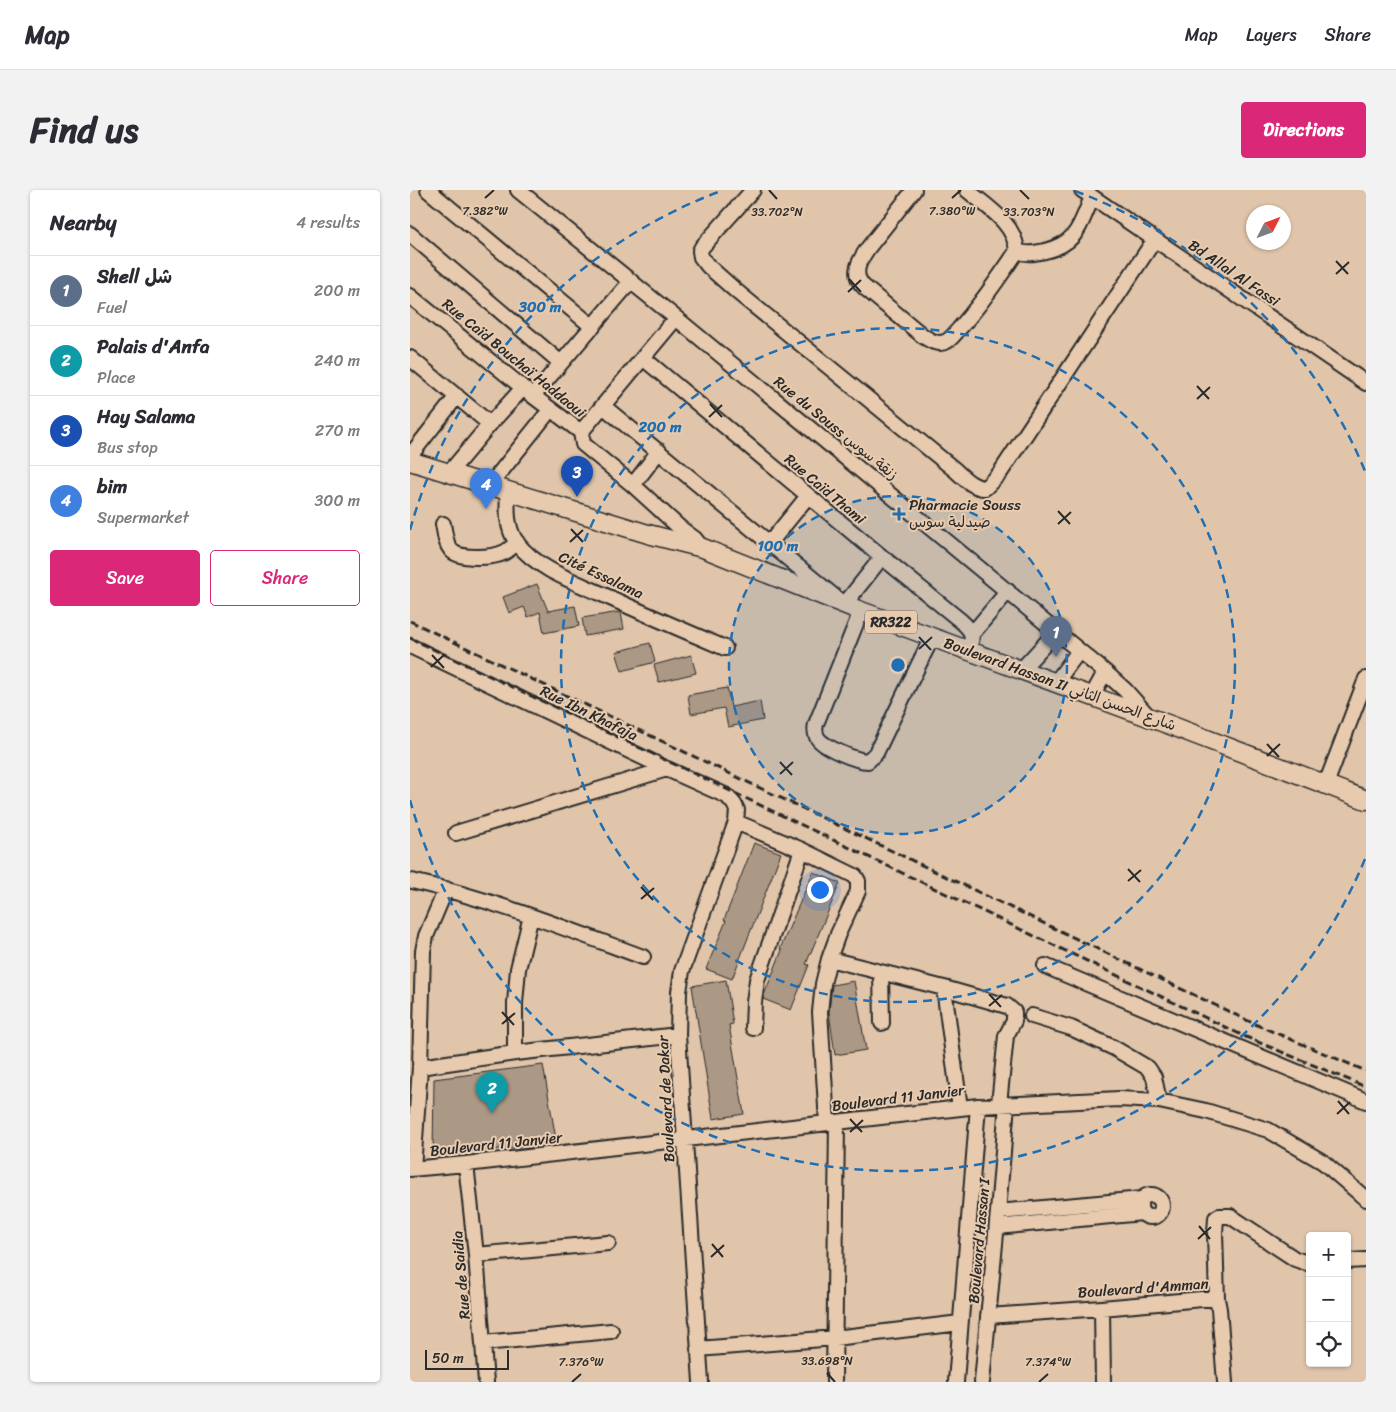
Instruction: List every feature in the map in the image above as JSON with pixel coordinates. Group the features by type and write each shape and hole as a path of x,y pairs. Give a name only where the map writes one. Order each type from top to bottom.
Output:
{"main road":[{"name":"Boulevard Hassan II شارع الحسن الثاني","path":"410,461 648,534 703,548 848,606 932,636 970,642 1021,670 1366,800"}],"street":[{"path":"428,190 593,327"},
{"name":"Rue du Souss زنقة سوس","path":"518,190 1080,651 1125,690 1151,718"},
{"path":"753,190 702,248 700,251 702,260 736,291 947,464 974,486 981,488 986,488 1000,473 1154,239"},
{"path":"913,191 861,258 856,273 864,287 923,336 934,342 944,342 949,340 992,290 1017,251 1014,237 1004,222 967,190"},
{"path":"1017,251 1030,254 1053,249 1065,244 1078,230 1087,194"},
{"name":"Bd Allal Al Fassi","path":"1087,194 1366,383"},
{"path":"410,234 562,363"},
{"path":"449,473 490,424 562,363 631,281"},
{"name":"Rue Caïd Bouchaï Haddaoui","path":"410,296 550,410 581,432 583,444 633,485 703,548"},
{"path":"581,432 676,318"},
{"path":"410,358 490,424"},
{"name":"Rue Caïd Thami","path":"643,358 882,558 961,620 969,628 970,642"},
{"path":"410,456 457,396"},
{"path":"603,406 848,606"},
{"path":"490,485 550,410"},
{"path":"633,485 659,451"},
{"name":"Cité Essalama","path":"508,491 507,510 510,529 517,542 546,567 725,648"},
{"path":"770,544 808,496"},
{"path":"443,524 447,544 453,553 464,556 497,555 506,552 517,542"},
{"path":"882,558 848,606 816,724 816,736 820,741 857,759 868,761 876,753 932,636"},
{"path":"970,642 1008,591"},
{"path":"1021,670 1056,632"},
{"name":"Rue Ibn Khafaja","path":"410,646 729,797 737,810 736,822"},
{"path":"1056,682 1080,651"},
{"path":"1092,696 1105,672"},
{"path":"1326,784 1366,679"},
{"path":"456,833 667,769"},
{"path":"736,822 802,850 854,876 858,881 858,891 838,934 829,959 823,984 820,1012 832,1122 834,1382"},
{"name":"Boulevard de Dakar","path":"701,1382 678,1035 679,992 682,971 736,822"},
{"path":"753,1028 757,980 802,850"},
{"path":"412,881 446,889 531,916 643,956"},
{"path":"412,1169 420,1067 423,952 426,936 446,889"},
{"path":"514,1053 518,969 531,916"},
{"path":"829,959 944,988 960,1108"},
{"path":"1045,966 1366,1101"},
{"path":"881,973 882,1022"},
{"name":"Boulevard Hassan I","path":"944,988 1007,1006 1014,1012 1014,1021 1006,1036 997,1227 982,1382"},
{"path":"1032,1016 1071,1028 1114,1048 1148,1068 1154,1077 1159,1101"},
{"path":"420,1067 514,1053 678,1035"},
{"name":"Boulevard 11 Janvier","path":"412,1169 978,1106 1119,1100 1159,1101 1206,1111 1268,1130 1323,1162 1366,1199"},
{"name":"Boulevard Hassan I","path":"956,1382 978,1106"},
{"name":"Rue de Saidia","path":"466,1164 476,1255 486,1382"},
{"path":"997,1227 1092,1211 1142,1206"},
{"path":"998,1212 1092,1211"},
{"path":"1217,1299 1215,1224 1216,1218 1219,1216 1230,1216 1295,1259 1306,1263"},
{"path":"476,1255 608,1243"},
{"path":"1351,1261 1366,1260"},
{"name":"Boulevard d'Amman","path":"988,1316 1102,1308 1202,1298 1217,1299 1225,1382"},
{"path":"1102,1308 1102,1382"},
{"path":"698,1349 835,1338 960,1323"},
{"path":"483,1344 611,1330"}],"building":[{"path":"537,584 548,611 575,606 579,626 544,633 540,612 528,617 524,607 509,613 503,597"},
{"path":"620,612 624,629 585,636 582,618"},
{"path":"650,643 655,662 622,671 616,652"},
{"path":"691,655 696,673 659,682 654,665"},
{"path":"727,688 731,707 760,701 763,720 728,727 724,708 691,714 688,695"},
{"path":"754,843 781,853 732,979 706,969 726,921 724,920"},
{"path":"813,872 840,883 806,964 809,965 791,1010 763,999 782,950 780,949"},
{"path":"726,980 733,1024 729,1025 744,1114 713,1119 692,986"},
{"path":"854,981 866,1050 835,1055 829,1012 832,985"},
{"path":"543,1065 557,1145 433,1154 434,1079"}],"railway":[{"path":"410,621 1257,1025 1366,1071"},
{"path":"410,638 1246,1037 1366,1087"}],"place":[{"name":"Hay Salama","path":"577,497"},
{"name":"bim","path":"486,509"},
{"name":"Pharmacie Souss صيدلية سوس","path":"899,514"},
{"name":"Shell شل","path":"1056,657"},
{"name":"Palais d'Anfa","path":"492,1113"}]}
